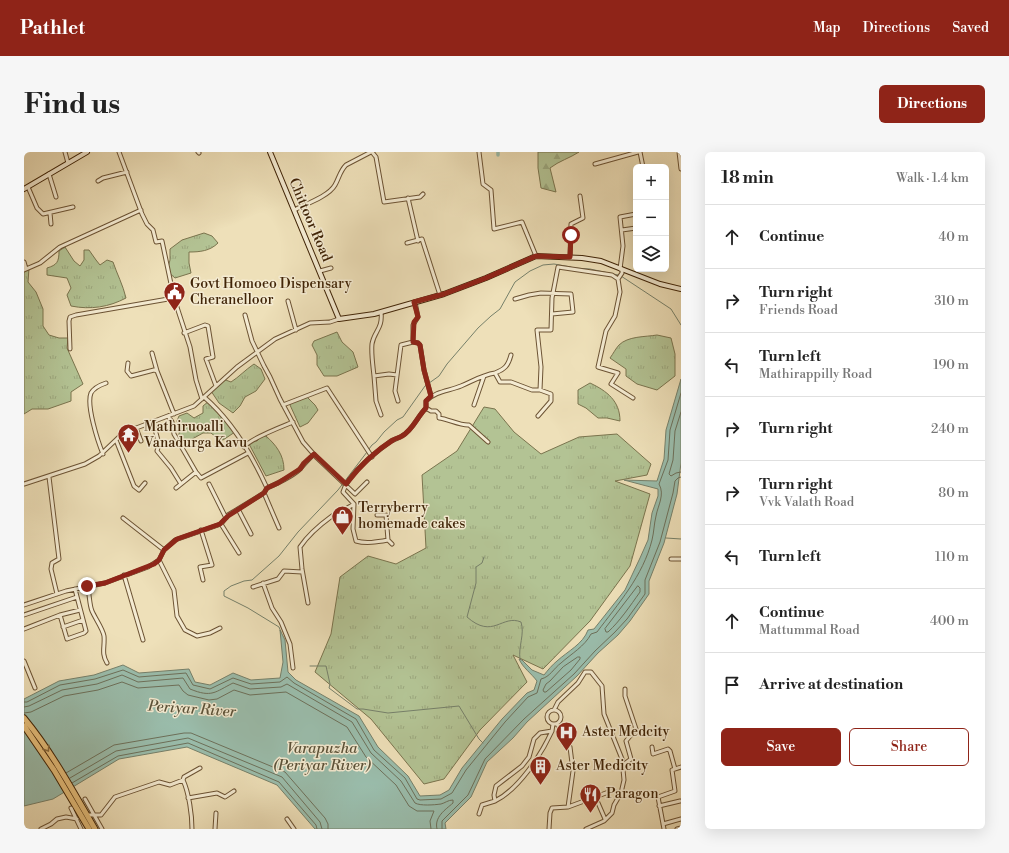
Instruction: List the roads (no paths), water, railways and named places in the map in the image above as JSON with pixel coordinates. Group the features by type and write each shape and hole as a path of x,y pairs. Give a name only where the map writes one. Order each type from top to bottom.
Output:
{"highway":[{"path":"24,718 44,744 73,796 89,829"},
{"path":"24,726 95,829"}],"main road":[{"path":"26,188 87,152"},
{"name":"Chittoor Road","path":"270,152 339,319"},
{"path":"339,319 381,312 440,295 486,278 536,256 570,257 601,261 660,284 681,289"}],"street":[{"path":"65,152 68,163"},
{"path":"119,152 147,224 153,230 156,242 162,241 174,298 184,333 190,347 196,380 203,398 217,408 238,436 267,488"},
{"path":"294,210 330,192 335,185 342,168 372,152 376,157 384,202 420,197 423,194"},
{"path":"479,152 483,184 491,190 494,229 524,222 528,238 536,256"},
{"path":"595,164 639,152 642,164"},
{"path":"679,152 681,169"},
{"path":"98,181 103,178 127,172"},
{"path":"49,174 56,197"},
{"path":"26,188 42,214 74,207"},
{"path":"570,257 571,224 583,218 580,196"},
{"path":"408,198 418,241"},
{"path":"24,262 25,269 40,263 60,247 141,210"},
{"path":"50,213 51,224"},
{"path":"633,215 620,217 623,252 619,278 620,292 615,316 606,331 598,366 618,373 611,384 633,398"},
{"path":"622,230 633,228"},
{"path":"407,243 422,239 440,295"},
{"path":"540,390 541,367 537,330 552,330 553,294 558,267 612,275 619,278"},
{"path":"320,271 331,268"},
{"path":"515,299 541,293 571,294 574,310 571,313 552,314"},
{"path":"70,349 70,317 174,298"},
{"path":"288,301 296,330"},
{"path":"413,342 414,322 418,317 414,302"},
{"path":"381,312 382,319 379,330 372,344 376,401 382,415"},
{"path":"245,315 252,341 257,352 303,442 356,494 367,482"},
{"path":"24,484 85,464 103,454 120,436 136,428 194,406 232,371 275,339 310,323 330,322 339,319"},
{"path":"184,333 205,325 208,326 213,357 206,359 216,386"},
{"path":"398,401 395,391 401,345 413,342 420,345 424,370 431,396"},
{"path":"152,353 174,414"},
{"path":"388,540 371,542 356,541 353,530 354,504 343,492 346,484 365,461 414,426 419,415 426,408 426,401 431,396 463,386 504,369 509,363 510,355"},
{"path":"128,363 127,371 131,376 157,370"},
{"path":"495,373 500,382 511,382 532,390 540,390 551,394 551,401 538,416"},
{"path":"374,376 390,374 397,375"},
{"path":"474,404 484,376"},
{"path":"103,454 90,407 90,395 94,389 106,383"},
{"path":"283,405 327,388 372,457"},
{"path":"426,408 431,411 436,411 439,414 439,418 469,425 488,442"},
{"path":"168,416 172,422 174,434 196,472 202,478 248,453"},
{"path":"153,422 159,444 157,450 181,484"},
{"path":"244,447 257,438 292,422"},
{"path":"136,428 141,441"},
{"path":"116,440 134,486 140,490 145,483"},
{"path":"24,604 75,588 105,583 148,567 159,560 164,550 177,539 220,524 238,509 264,493 267,488 300,469 314,454"},
{"path":"176,488 196,472"},
{"path":"49,476 58,559 52,562 51,569 57,594"},
{"path":"209,484 226,518"},
{"path":"264,493 279,528"},
{"path":"308,603 302,572 300,547 303,542 333,515 348,509 354,504"},
{"path":"238,509 251,534"},
{"path":"376,515 386,515 388,540 392,544"},
{"path":"123,518 164,550"},
{"path":"220,524 239,553"},
{"path":"201,530 204,544 212,565 200,567 203,580"},
{"path":"671,559 681,559"},
{"path":"159,560 174,590 178,616 185,630 197,636 210,633 220,628"},
{"path":"253,588 263,583 278,579 284,571 302,572"},
{"path":"124,575 143,640"},
{"path":"263,583 272,608 281,622 290,644 293,668"},
{"path":"87,586 92,611 104,634 103,656 107,663"},
{"path":"60,615 67,639 84,633 86,630 75,588"},
{"path":"24,615 77,597"},
{"path":"24,628 60,615 80,610"},
{"path":"63,627 83,620"},
{"path":"24,661 35,688"},
{"path":"568,807 573,771 570,747 555,724 549,723 547,718 549,712 554,710 558,702 578,683 585,672 591,672 602,686 604,714 622,759 624,780 621,793 614,805 612,813 606,819 586,829"},
{"path":"623,765 631,759 626,742 636,729 625,696 625,689"},
{"path":"479,814 482,805 505,796 525,774 540,753 555,724 561,720 561,714 554,710"},
{"path":"495,801 494,795 496,786 522,766 529,757 534,739 540,733 552,731"},
{"path":"652,747 653,754 668,749 670,751 675,769"},
{"path":"664,829 658,797 675,791 672,770 681,767"},
{"path":"89,815 101,815 115,797 159,782 170,785 183,780 184,777 200,768"},
{"path":"183,780 186,786 192,829"},
{"path":"549,829 550,813 552,808 568,807 614,790"},
{"path":"188,798 217,793 225,797 234,791"},
{"path":"595,796 606,819"},
{"path":"85,799 102,829"},
{"path":"659,806 680,801"},
{"path":"71,808 81,829"},
{"path":"215,829 216,813"},
{"path":"41,829 51,824 57,818 66,817 76,819"},
{"path":"287,819 294,829"},
{"path":"662,824 681,819"},
{"path":"677,829 681,828"}],"water":[{"name":"Varapuzha (Periyar River)","path":"681,379 681,463 677,494 664,543 649,581 649,594 618,635 487,762 471,797 445,823 446,829 315,829 277,785 187,747 119,759 53,799 24,806 24,699 59,681 94,675 123,665 139,673 189,669 195,682 210,685 233,673 251,680 280,678 283,662 280,630 285,640 288,672 296,680 359,716 378,747 408,776 420,796 440,795 449,790 462,768 502,719 527,693 534,690 537,681 519,659 532,670 544,675 555,663 583,639 588,630 594,629 625,590 648,540 652,513 658,496 658,489 624,480 657,481 664,459 666,430"}],"waterway":[{"path":"369,449 384,432 397,420 403,417 425,386 439,376 447,364 478,328 500,309 515,282 530,271 543,265 554,264 571,267"},
{"path":"574,268 590,269 618,275"},
{"path":"621,276 671,309 681,325"},
{"path":"281,632 279,627 248,608 224,596 224,591 231,586 244,581 252,580 279,556 298,532 338,490 367,452"},
{"path":"666,538 681,539"},
{"path":"484,557 482,563 476,567 476,583 467,617 476,623 491,627 508,621 514,620 521,622 522,631 520,659"},
{"path":"310,666 326,666 330,684 329,688 357,709 388,713 459,706 483,743"}],"place":[{"name":"Govt Homoeo Dispensary Cheranelloor","path":"174,312"},
{"name":"Mathiruoalli Vanadurga Kavu","path":"129,454"},
{"name":"Terryberry homemade cakes","path":"342,536"},
{"name":"Aster Medcity","path":"566,752"},
{"name":"Aster Medicity","path":"540,786"},
{"name":"Paragon","path":"590,814"}],"water label":[{"name":"Periyar River","path":"192,709"}]}
